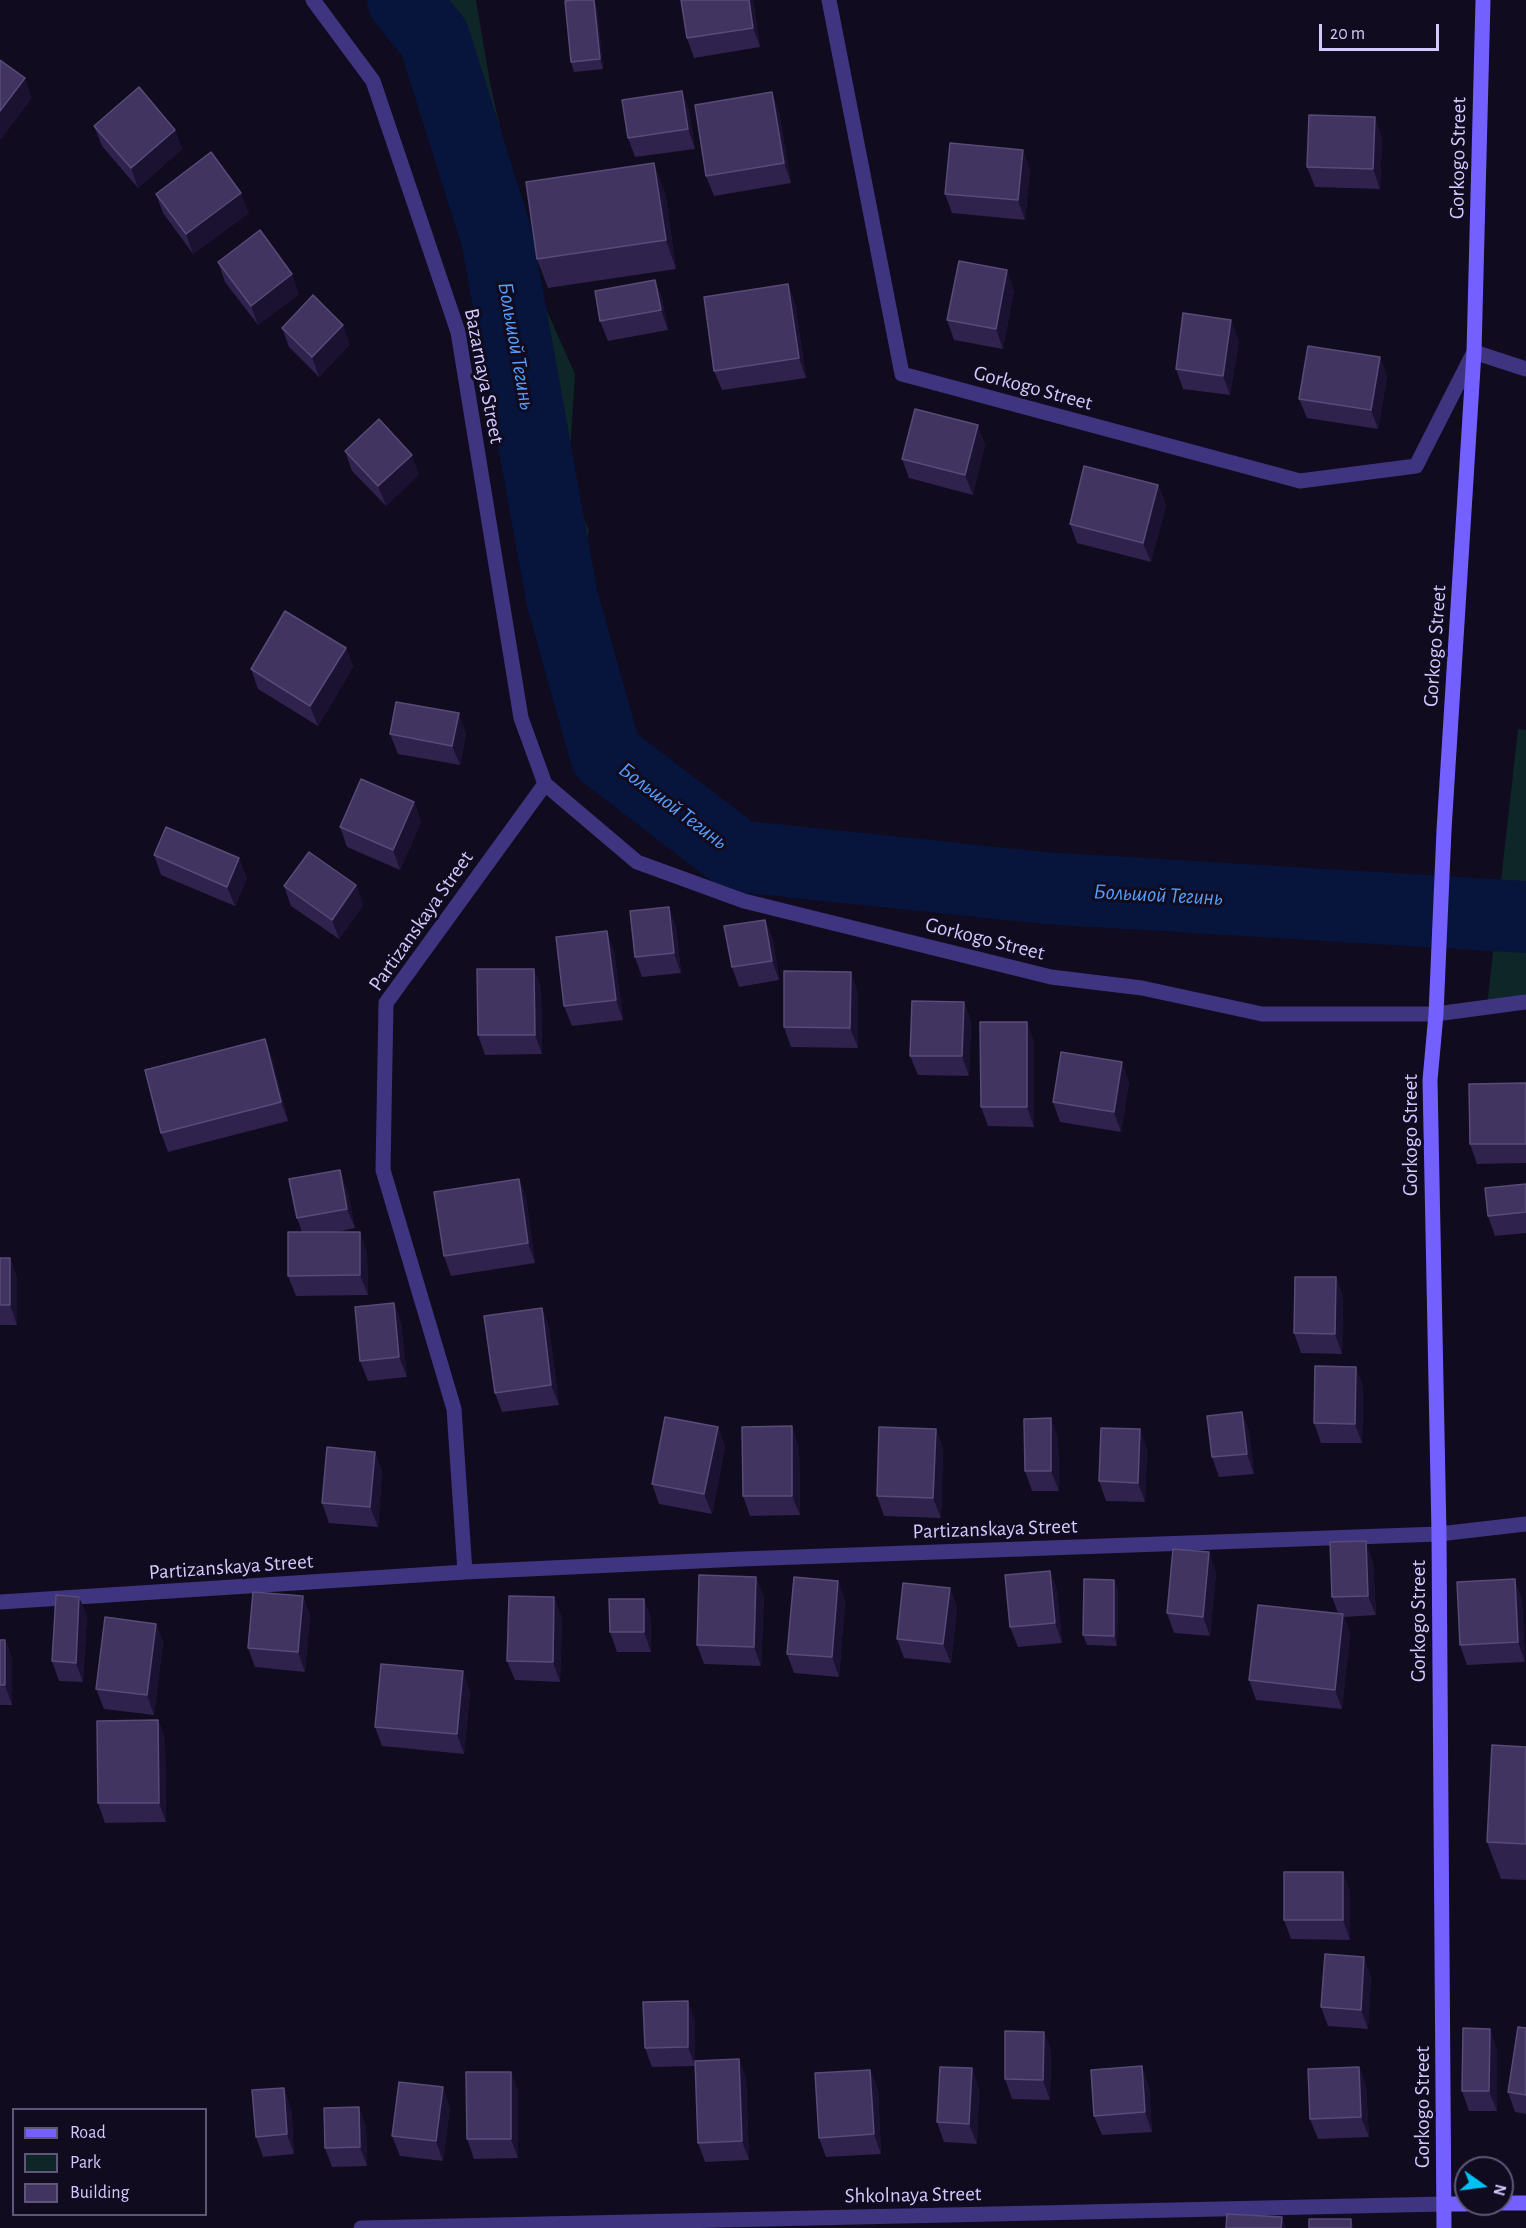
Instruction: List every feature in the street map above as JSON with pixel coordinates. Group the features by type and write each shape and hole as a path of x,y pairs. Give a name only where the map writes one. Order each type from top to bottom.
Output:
{"street":[{"name":"Bazarnaya Street","path":"313,0 373,81 459,332 521,718 545,784"},
{"name":"Gorkogo Street","path":"829,0 902,374 1300,481 1416,466 1474,352"},
{"name":"Gorkogo Street","path":"1444,2228 1439,1534 1430,1080 1436,1014 1444,830 1474,352 1483,0"},
{"path":"1474,352 1526,369"},
{"name":"Gorkogo Street","path":"545,784 637,862 744,901 1051,977 1142,988 1262,1014 1436,1014"},
{"name":"Partizanskaya Street","path":"465,1572 454,1409 383,1170 386,1003 545,784"},
{"path":"1436,1014 1526,1002"},
{"name":"Partizanskaya Street","path":"0,1602 465,1572 741,1559 1439,1534 1526,1524"},
{"name":"Shkolnaya Street","path":"361,2228 1454,2204"}],"green space":[{"path":"372,0 476,0 490,83 535,284 575,374 568,484 589,530 579,587 589,641 551,685 524,578 504,464 494,374 470,291 466,226 441,144 398,32"},
{"path":"1518,729 1526,730 1526,1002 1487,1006"}],"building":[{"path":"594,0 600,59 571,62 565,1"},
{"path":"681,0 749,0 753,28 687,38"},
{"path":"0,60 25,78 0,111"},
{"path":"139,87 175,130 131,168 94,126"},
{"path":"682,91 688,129 628,138 622,100"},
{"path":"772,92 784,163 706,176 695,105"},
{"path":"1309,115 1375,117 1373,169 1307,167"},
{"path":"950,143 1023,150 1018,200 945,194"},
{"path":"211,152 241,193 186,234 156,194"},
{"path":"654,163 666,240 537,259 526,182"},
{"path":"260,230 292,274 251,306 218,262"},
{"path":"959,261 1007,270 996,329 947,320"},
{"path":"655,280 661,310 600,321 595,291"},
{"path":"788,284 799,358 714,371 704,297"},
{"path":"313,295 343,325 312,357 282,328"},
{"path":"1183,313 1231,320 1223,376 1176,369"},
{"path":"1308,346 1380,357 1371,410 1299,399"},
{"path":"915,409 978,425 965,475 902,459"},
{"path":"379,419 412,455 378,486 345,451"},
{"path":"1084,466 1158,485 1143,543 1070,524"},
{"path":"285,611 346,648 310,706 251,669"},
{"path":"396,702 459,713 452,746 390,734"},
{"path":"361,779 414,802 393,850 340,827"},
{"path":"166,827 239,858 227,887 154,855"},
{"path":"309,852 356,885 332,920 284,886"},
{"path":"669,907 674,953 635,957 630,911"},
{"path":"765,920 772,961 732,967 724,926"},
{"path":"607,931 616,1000 564,1006 556,937"},
{"path":"477,969 534,969 535,1035 478,1035"},
{"path":"784,971 851,972 850,1028 784,1027"},
{"path":"912,1001 964,1002 962,1056 910,1056"},
{"path":"980,1022 1027,1022 1027,1107 981,1107"},
{"path":"265,1039 281,1102 161,1133 145,1070"},
{"path":"1061,1052 1122,1062 1114,1112 1053,1102"},
{"path":"1526,1083 1526,1144 1470,1144 1469,1084"},
{"path":"340,1170 347,1209 297,1218 289,1179"},
{"path":"519,1179 528,1243 444,1256 434,1192"},
{"path":"1526,1184 1526,1212 1488,1216 1485,1188"},
{"path":"288,1232 360,1232 360,1275 288,1276"},
{"path":"0,1258 10,1258 10,1305 0,1305"},
{"path":"1295,1277 1336,1277 1335,1334 1294,1333"},
{"path":"394,1303 399,1357 360,1361 355,1307"},
{"path":"542,1308 551,1385 495,1393 484,1316"},
{"path":"1315,1366 1356,1367 1355,1424 1314,1423"},
{"path":"1242,1412 1247,1454 1212,1457 1207,1416"},
{"path":"665,1417 718,1427 704,1494 652,1484"},
{"path":"1051,1418 1051,1471 1025,1471 1024,1419"},
{"path":"792,1426 792,1496 743,1496 742,1427"},
{"path":"879,1427 936,1429 933,1498 877,1496"},
{"path":"1101,1428 1140,1429 1138,1483 1099,1481"},
{"path":"327,1447 375,1452 370,1507 322,1503"},
{"path":"1366,1541 1368,1596 1332,1597 1330,1542"},
{"path":"1173,1549 1209,1552 1203,1617 1167,1613"},
{"path":"1050,1571 1055,1623 1010,1627 1005,1575"},
{"path":"699,1575 756,1577 754,1647 697,1645"},
{"path":"794,1577 838,1581 832,1657 787,1654"},
{"path":"1084,1579 1114,1580 1114,1636 1083,1635"},
{"path":"1515,1579 1518,1642 1460,1645 1457,1582"},
{"path":"903,1583 950,1588 943,1644 897,1639"},
{"path":"253,1592 303,1596 298,1652 248,1648"},
{"path":"56,1595 79,1597 76,1663 52,1661"},
{"path":"509,1596 554,1597 553,1662 507,1661"},
{"path":"609,1599 644,1599 644,1632 610,1632"},
{"path":"1258,1605 1343,1614 1335,1690 1249,1680"},
{"path":"105,1617 156,1624 147,1695 96,1689"},
{"path":"0,1640 5,1640 5,1685 0,1685"},
{"path":"381,1664 463,1671 457,1734 375,1727"},
{"path":"158,1720 159,1803 98,1803 97,1721"},
{"path":"1492,1745 1526,1747 1526,1844 1487,1842"},
{"path":"1284,1872 1343,1872 1343,1920 1284,1920"},
{"path":"1325,1954 1364,1957 1361,2010 1321,2007"},
{"path":"688,2001 688,2047 645,2048 643,2002"},
{"path":"1518,2027 1526,2028 1526,2095 1508,2092"},
{"path":"1463,2028 1490,2029 1489,2091 1462,2091"},
{"path":"1005,2031 1044,2032 1043,2080 1005,2079"},
{"path":"739,2059 742,2141 698,2143 695,2061"},
{"path":"1142,2066 1145,2112 1094,2116 1091,2070"},
{"path":"940,2067 972,2068 969,2124 937,2122"},
{"path":"1359,2067 1361,2117 1310,2119 1308,2069"},
{"path":"870,2070 874,2134 819,2138 815,2073"},
{"path":"466,2072 511,2072 511,2139 467,2139"},
{"path":"399,2082 443,2087 436,2141 392,2136"},
{"path":"284,2088 287,2134 256,2137 252,2090"},
{"path":"359,2107 360,2147 325,2148 324,2108"},
{"path":"1227,2214 1282,2217 1281,2228 1226,2228"},
{"path":"1309,2219 1351,2219 1351,2228 1309,2228"}],"waterway":[{"name":"Большой Тегинь","path":"403,0 434,38 497,238 562,598 606,755 738,856 1045,888 1526,917"}]}
